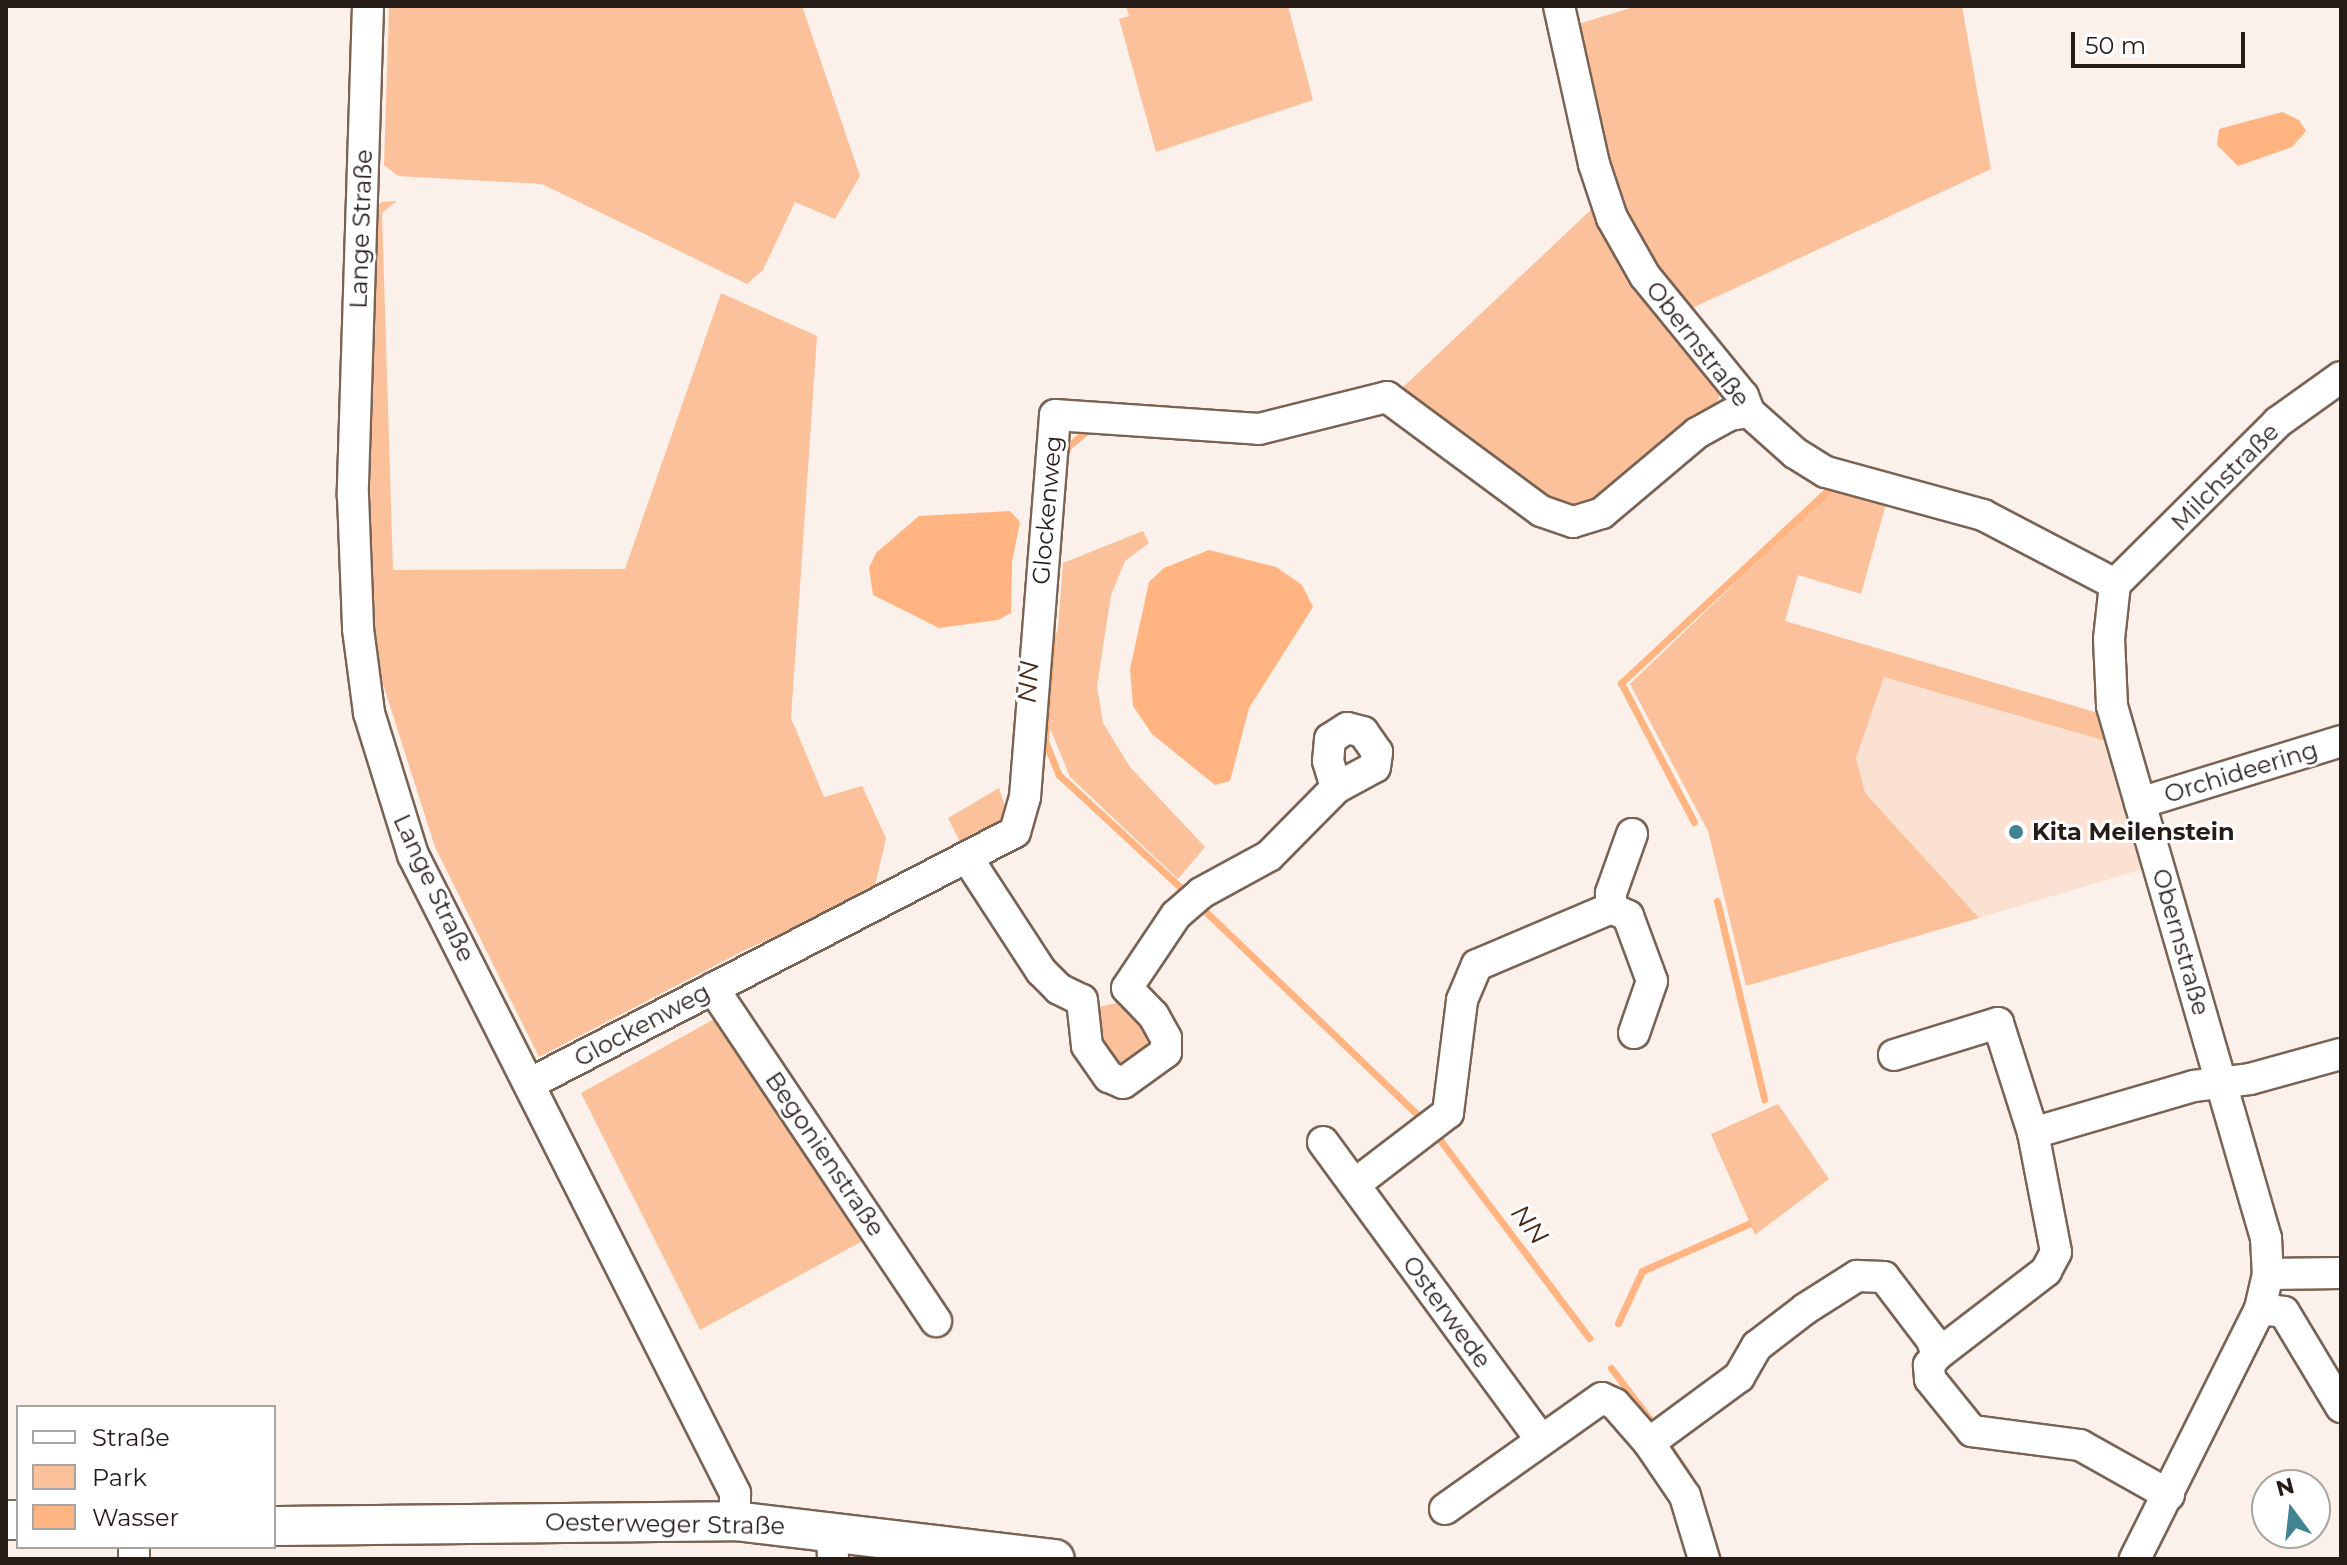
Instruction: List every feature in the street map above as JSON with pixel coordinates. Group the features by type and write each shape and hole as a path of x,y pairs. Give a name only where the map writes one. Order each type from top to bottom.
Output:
{"main road":[{"name":"Oesterweger Straße","path":"276,1526 735,1521 833,1544 1055,1559"}],"street":[{"name":"Lange Straße","path":"368,6 353,496 358,629 369,713 413,855 531,1083 735,1493 735,1521"},
{"name":"Obernstraße","path":"1559,6 1594,164 1612,218 1645,276 1743,396 1749,412 1795,453 1826,472 1983,515 2115,584 2109,639 2112,706 2266,1238 2268,1274 2260,1309 2135,1559"},
{"name":"Milchstraße","path":"2115,584 2278,422 2341,377"},
{"name":"Glockenweg","path":"531,1083 1015,832 1025,797 1055,415 1259,429 1387,397 1541,511 1573,522 1602,513 1697,433 1730,415 1749,412"},
{"name":"Orchideering","path":"2140,803 2341,741"},
{"path":"968,859 1041,971 1059,989 1082,1000 1127,988 1176,915 1201,893 1269,856 1336,788"},
{"path":"1611,908 1611,893 1632,834"},
{"path":"1355,1184 1448,1113 1462,1000 1477,965 1611,908 1628,916 1652,981 1634,1033"},
{"name":"Begonienstraße","path":"713,988 936,1321"},
{"path":"1082,1000 1087,1046 1109,1077 1123,1083 1166,1052 1166,1038 1153,1015 1127,988"},
{"path":"1894,1055 1998,1023 2033,1133 2056,1252 2046,1271 1937,1355 1929,1365 1930,1379 1972,1431 2080,1445 2169,1495"},
{"path":"2033,1133 2194,1086 2220,1084 2341,1054"},
{"name":"Osterwede","path":"1323,1142 1540,1439"},
{"path":"2268,1274 2341,1273"},
{"path":"1649,1443 1739,1377 1757,1346 1857,1276 1884,1277 1932,1340 1937,1355"},
{"path":"2260,1309 2284,1312 2341,1407"},
{"path":"1445,1509 1602,1398 1615,1404 1649,1443 1685,1496 1704,1559"}],"shaded area":[{"name":"Kita Meilenstein","path":"1884,676 2106,741 2143,869 1979,918 1865,793 1856,758"}],"green space":[{"path":"389,6 802,6 860,176 835,219 795,202 763,270 747,284 542,184 398,176 384,165"},
{"path":"1126,6 1288,6 1313,100 1156,152 1119,19 1129,16"},
{"path":"1637,6 1962,6 1991,169 1688,310 1654,269 1621,208 1575,25"},
{"path":"397,201 382,213 393,570 625,569 721,293 817,336 791,718 824,797 862,786 886,838 874,891 743,951 539,1057 435,847 368,637 363,574 370,211 382,202"},
{"path":"1595,206 1720,386 1718,405 1594,508 1561,510 1401,389"},
{"path":"1838,484 1887,500 1861,594 1798,575 1785,621 2098,713 2106,741 1884,677 1856,758 1865,793 1979,918 1746,986 1708,831 1630,684"},
{"path":"1143,531 1149,543 1125,561 1111,595 1097,686 1103,723 1130,767 1205,847 1178,879 1070,777 1050,728 1063,563"},
{"path":"999,788 1005,806 1017,803 1011,818 965,852 948,818"},
{"path":"1125,1001 1153,1035 1153,1053 1113,1070 1094,1044 1095,1008"},
{"path":"718,1017 868,1238 700,1330 581,1093"},
{"path":"1778,1104 1829,1179 1755,1235 1711,1134"}],"water":[{"path":"2282,112 2299,120 2306,131 2292,147 2238,166 2217,145 2219,129"},
{"path":"1010,511 1020,522 1012,562 1011,613 998,620 939,628 873,595 869,568 876,553 919,516"},
{"path":"1209,550 1276,567 1302,585 1313,607 1249,708 1230,781 1215,785 1152,734 1133,706 1130,669 1149,582 1164,568"}],"waterway":[{"name":"NN","path":"1066,454 1067,447 1084,433"},
{"path":"1694,822 1621,683 1833,485"},
{"name":"NN","path":"1053,634 1045,741 1059,775 1181,888"},
{"path":"1717,901 1764,1099"},
{"name":"NN","path":"1206,912 1423,1120"},
{"name":"NN","path":"1437,1136 1589,1338"},
{"path":"1618,1323 1642,1271 1748,1224"},
{"name":"NN","path":"1611,1368 1651,1421"},
{"name":"NN","path":"1670,1448 1689,1476"}],"place":[{"name":"Kita Meilenstein","path":"2016,832"}]}
